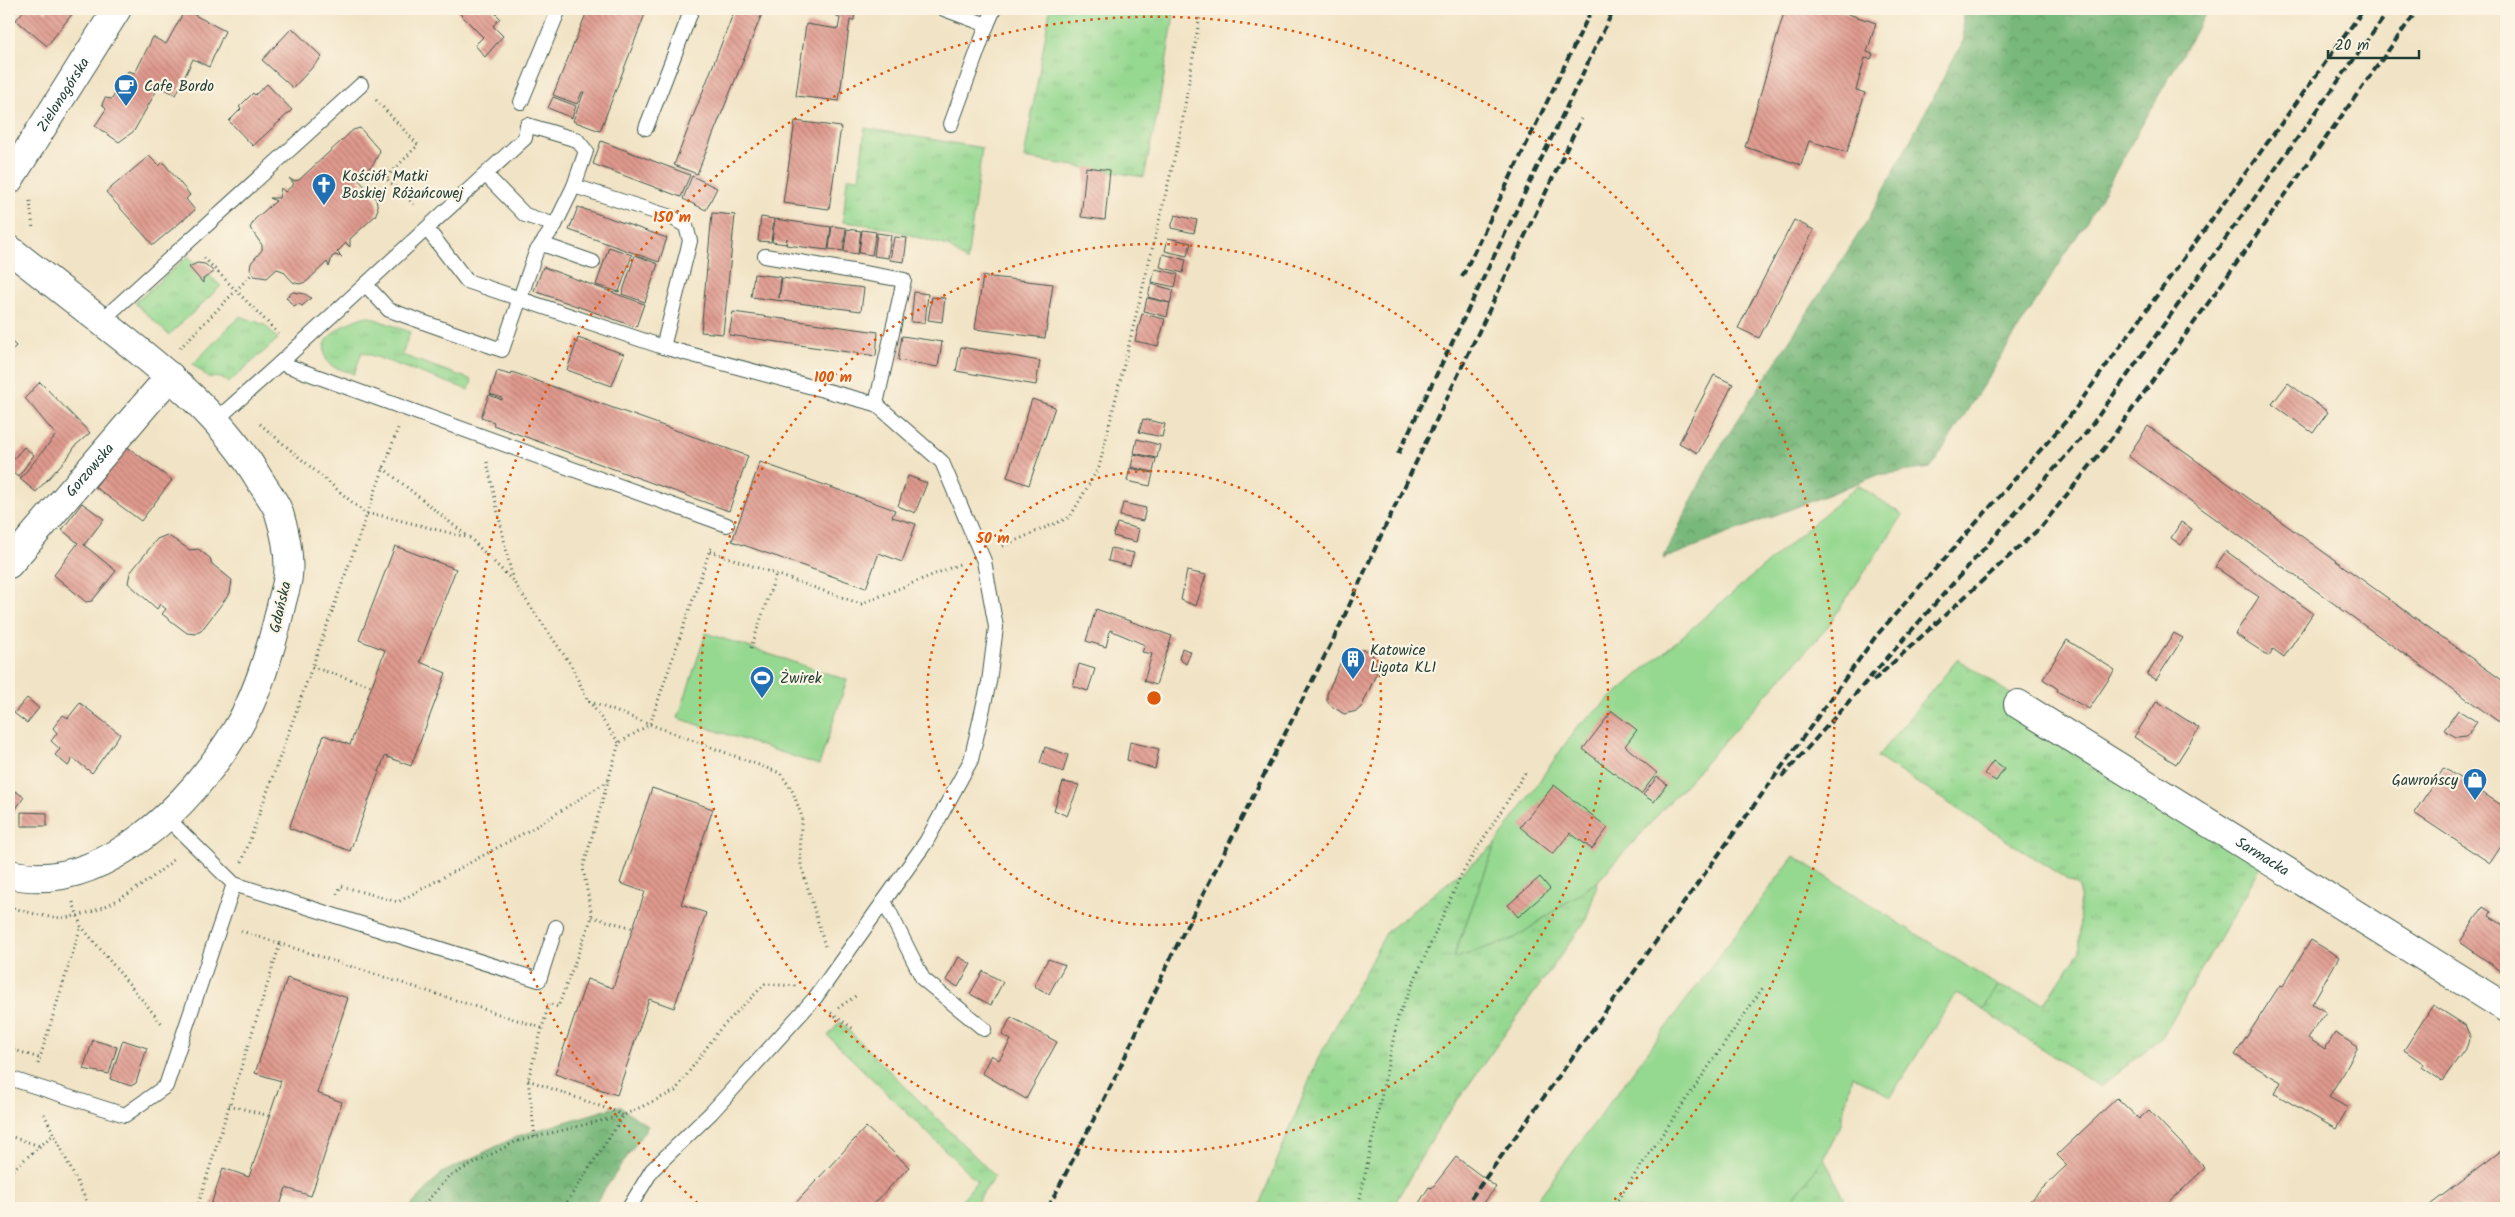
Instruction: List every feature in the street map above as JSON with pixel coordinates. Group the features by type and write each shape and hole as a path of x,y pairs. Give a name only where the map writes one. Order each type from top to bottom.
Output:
{"street":[{"name":"Zielonogórska","path":"9,180 117,9"},
{"name":"Gdańska","path":"9,248 101,321 172,365 245,455 279,512 286,543 288,575 274,636 238,728 205,774 167,818 103,862 64,876 20,876 9,874"},
{"name":"Gorzowska","path":"9,564 172,365"},
{"name":"Sarmacka","path":"2018,704 2506,1008"}],"lane":[{"path":"521,102 559,9"},
{"path":"646,128 692,9"},
{"path":"944,9 987,26"},
{"path":"951,124 994,9"},
{"path":"101,321 361,85"},
{"path":"216,420 237,404 280,363 486,175 525,138 527,125 577,140 586,151 574,186 555,225 536,252 502,350 389,310 366,285"},
{"path":"486,175 525,214 555,225"},
{"path":"574,186 671,217 686,226 690,241 663,347"},
{"path":"430,226 466,281 663,347 876,404 942,462 982,555 996,627 990,682 971,760 926,842 815,998 711,1112 652,1170 629,1208"},
{"path":"542,244 593,262"},
{"path":"765,256 904,280 876,404"},
{"path":"280,363 724,524"},
{"path":"167,818 234,884 539,980 556,927"},
{"path":"9,1078 125,1115 166,1086 234,884"},
{"path":"884,901 923,979 984,1029"}],"path":[{"path":"710,551 861,604 1070,517 1099,467 1180,135 1201,9"},
{"path":"361,85 418,144 386,178 430,226"},
{"path":"188,242 295,350"},
{"path":"172,365 252,274"},
{"path":"237,404 284,447 366,514 379,515 470,538"},
{"path":"234,884 405,408"},
{"path":"480,435 491,476 513,581"},
{"path":"383,468 470,538 513,581 571,665 588,701 619,744"},
{"path":"535,1137 528,1080 549,1004 558,1006 592,916 583,868 619,744 650,724 710,551 724,524"},
{"path":"751,648 776,574"},
{"path":"312,666 372,686"},
{"path":"588,701 780,773 792,790 802,817 800,838 801,865 833,973"},
{"path":"1358,1208 1398,1017 1462,874 1525,773"},
{"path":"334,900 341,886 398,902 535,827 608,780"},
{"path":"9,907 52,917 77,915 108,904 139,887 191,842"},
{"path":"64,876 81,926 121,972 179,1047"},
{"path":"592,916 633,928"},
{"path":"220,925 542,1028"},
{"path":"81,926 31,1086 90,1208"},
{"path":"197,1208 280,944"},
{"path":"421,1208 448,1177 515,1142 624,1115 675,1091 720,1029 765,984 796,985 815,998"},
{"path":"1612,1208 1764,986"},
{"path":"855,1030 832,1013 857,995"},
{"path":"9,1048 39,1058"},
{"path":"528,1080 624,1115"},
{"path":"229,1105 269,1116"},
{"path":"563,1208 624,1115"},
{"path":"9,1173 54,1134"},
{"path":"9,1136 41,1146"}],"green space":[{"path":"1050,9 1175,9 1158,111 1144,177 1024,158"},
{"path":"1962,9 2208,9 2094,209 1931,468 1878,475 1663,559 1710,463 1869,218 1964,39"},
{"path":"865,128 982,148 967,262 948,246 878,226 843,222 847,178 859,178"},
{"path":"188,256 221,286 169,335 135,303"},
{"path":"240,316 265,325 278,339 228,383 222,378 208,377 193,364"},
{"path":"367,316 410,332 402,355 472,380 469,390 362,352 354,374 331,366 325,357 327,340 341,327"},
{"path":"1858,485 1903,515 1826,629 1598,881 1515,938 1453,959 1495,845 1577,727"},
{"name":"Żwirek","path":"706,633 847,680 819,765 678,718"},
{"path":"1958,659 2263,863 2162,1037 2100,1087 1983,1010 1998,986 2044,1003 2080,951 2079,887 1877,757"},
{"path":"1495,845 1453,958 1515,938 1598,881 1586,920 1440,1125 1392,1208 1258,1208 1318,1059 1387,931"},
{"path":"1794,856 1998,986 1983,1010 1956,993 1891,1096 1852,1076 1840,1127 1824,1158 1786,1208 1531,1208"},
{"path":"840,1022 995,1176 973,1208 956,1208 977,1181 828,1036"},
{"path":"619,1106 648,1126 592,1208 409,1208 442,1173 518,1136"},
{"path":"1824,1158 1849,1208 1786,1208"}],"building":[{"path":"25,9 42,9 46,12 48,9 76,9 47,46 16,20"},
{"path":"455,9 491,9 500,18 493,26 503,36 485,57 475,45 483,37"},
{"path":"588,9 647,9 600,131 573,121 584,92 582,92 577,104 553,95"},
{"path":"735,9 764,9 697,174 674,165"},
{"path":"838,9 855,9 854,20 850,20 839,101 796,96 806,24 838,29 840,18 837,17"},
{"path":"1785,9 1833,9 1876,23 1867,52 1873,54 1871,59 1865,58 1856,90 1865,93 1847,152 1809,141 1801,165 1745,147"},
{"path":"185,10 225,31 209,67 193,59 176,95 159,86 134,131 119,142 95,126 106,109 102,104 105,98 112,99 128,71 135,73 153,37 166,44"},
{"path":"292,28 322,57 293,88 262,60"},
{"path":"267,84 292,110 253,146 229,121 241,109 239,107 253,93 255,95"},
{"path":"553,97 576,106 572,118 548,108"},
{"path":"795,121 841,127 829,209 783,203"},
{"name":"Kościół Matki Boskiej Różańcowej","path":"360,128 380,151 374,163 358,179 376,199 378,209 375,216 350,239 350,247 346,243 337,252 342,257 335,255 332,257 329,267 327,262 306,282 299,284 293,282 283,271 277,269 267,278 254,276 250,269 251,263 262,250 262,245 250,228 255,219 276,201 270,198 279,198 281,188 285,192 294,184 289,178 293,181 299,180 353,130"},
{"path":"601,141 690,175 681,197 593,164"},
{"path":"149,156 159,166 163,162 190,195 186,199 195,210 153,245 106,192"},
{"path":"1086,167 1110,170 1105,220 1081,217"},
{"path":"692,176 717,188 706,210 683,199"},
{"path":"578,207 667,238 659,262 569,230"},
{"path":"712,213 735,215 723,334 701,332"},
{"path":"1175,215 1197,220 1194,233 1171,228"},
{"path":"761,217 774,219 771,242 758,241"},
{"path":"775,219 831,227 828,250 786,245 787,238 786,244 772,242"},
{"path":"1794,220 1814,230 1759,338 1738,328"},
{"path":"832,226 846,228 843,251 829,249"},
{"path":"847,229 861,231 858,254 844,252"},
{"path":"862,230 876,232 872,255 859,253"},
{"path":"877,233 891,235 888,258 874,256"},
{"path":"894,237 907,238 904,262 890,260"},
{"path":"1168,238 1191,243 1187,256 1165,251"},
{"path":"609,247 632,255 619,292 596,285"},
{"path":"1163,254 1186,260 1183,273 1160,267"},
{"path":"635,255 658,264 645,302 622,294"},
{"path":"197,263 205,264 214,272 203,279 203,283 189,267"},
{"path":"543,267 644,304 636,327 534,291"},
{"path":"1155,269 1178,274 1175,287 1152,282"},
{"path":"754,274 781,277 779,298 782,278 864,288 861,311 751,297"},
{"path":"983,276 1053,284 1045,338 975,329"},
{"path":"1151,284 1174,290 1170,303 1148,297"},
{"path":"293,292 305,294 311,298 302,306 299,304 293,306 286,297"},
{"path":"914,292 928,294 925,323 911,322"},
{"path":"932,297 945,298 942,322 928,320"},
{"path":"1147,298 1170,303 1167,317 1144,311"},
{"path":"733,312 878,332 876,356 729,335"},
{"path":"1142,314 1165,319 1158,346 1135,341"},
{"path":"902,336 942,342 938,367 898,360"},
{"path":"578,338 624,354 612,386 567,370"},
{"path":"9,339 16,346 9,353"},
{"path":"961,347 1040,361 1036,385 956,371"},
{"path":"497,371 511,375 512,372 748,456 729,511 493,425 494,422 481,417 489,395 502,400 502,398 490,394"},
{"path":"1714,375 1733,384 1698,453 1679,443"},
{"path":"40,382 90,433 76,445 68,457 36,492 20,479 56,435 25,398"},
{"path":"2288,383 2328,412 2313,433 2272,404"},
{"path":"1032,399 1055,407 1029,485 1007,477"},
{"path":"1143,419 1165,424 1162,437 1139,432"},
{"path":"2148,426 2506,683 2506,727 2128,456"},
{"path":"1137,439 1160,445 1157,458 1134,453"},
{"path":"126,446 172,480 141,521 95,487"},
{"path":"24,447 34,455 18,477 9,470 9,464"},
{"path":"1134,454 1156,459 1153,472 1131,467"},
{"path":"760,462 895,510 892,517 916,524 902,562 879,553 866,588 732,541"},
{"path":"1130,468 1153,473 1150,486 1127,481"},
{"path":"908,476 927,483 915,513 898,506"},
{"path":"82,503 104,519 84,545 116,571 92,601 86,602 54,575 78,543 62,530"},
{"path":"1123,503 1146,508 1143,521 1120,516"},
{"path":"2181,522 2192,529 2181,545 2171,538"},
{"path":"1117,523 1139,529 1136,542 1113,536"},
{"path":"167,535 190,550 198,549 210,558 212,564 232,580 230,593 201,631 195,634 187,633 162,614 166,609 160,604 157,609 128,583 130,573 157,539"},
{"path":"395,546 456,569 420,662 446,673 411,766 385,756 350,851 289,828 324,735 350,745 385,650 359,640"},
{"path":"1111,548 1134,553 1130,566 1108,561"},
{"path":"2226,551 2313,613 2284,657 2273,649 2269,656 2235,634 2259,597 2215,567"},
{"path":"1187,571 1206,575 1196,606 1181,600"},
{"path":"1096,609 1172,636 1156,685 1144,681 1152,654 1142,652 1145,645 1110,630 1106,647 1086,641"},
{"path":"2174,633 2183,638 2156,680 2147,675"},
{"path":"2067,640 2115,670 2089,709 2057,691 2058,689 2043,679"},
{"path":"1182,648 1191,652 1186,664 1179,659"},
{"name":"Katowice Ligota KL1","path":"1349,650 1365,650 1372,654 1378,670 1362,706 1357,711 1344,714 1330,705 1327,701 1327,694 1343,657"},
{"path":"1079,664 1095,669 1088,691 1073,686"},
{"path":"27,698 39,708 27,723 14,713"},
{"path":"2157,701 2199,728 2176,764 2134,737"},
{"path":"80,703 120,734 92,773 73,758 68,766 55,755 60,749 51,741 57,733 53,728 63,715 68,718"},
{"path":"2458,710 2477,722 2467,736 2456,737 2444,730"},
{"path":"1612,711 1637,730 1625,746 1657,773 1641,794 1583,749"},
{"path":"1130,742 1159,749 1155,769 1127,760"},
{"path":"1045,747 1068,755 1063,772 1040,763"},
{"path":"1993,761 2004,769 1996,781 1984,774"},
{"path":"2444,768 2506,808 2506,839 2490,863 2414,813"},
{"path":"1657,777 1667,784 1654,802 1643,795"},
{"path":"1063,782 1079,785 1067,816 1054,810"},
{"path":"1554,785 1608,828 1592,849 1570,833 1553,854 1520,827"},
{"path":"9,787 24,797 9,819"},
{"path":"652,788 713,809 681,904 706,913 674,1008 649,999 617,1095 555,1074 587,979 613,988 645,892 620,883"},
{"path":"21,812 47,813 47,826 21,826"},
{"path":"1540,877 1550,889 1518,917 1508,905"},
{"path":"2483,907 2491,912 2489,916 2506,927 2506,963 2501,971 2460,942"},
{"path":"2311,940 2339,957 2312,1004 2326,1012 2308,1038 2325,1049 2335,1033 2358,1047 2329,1097 2348,1108 2336,1129 2275,1094 2281,1082 2235,1055 2280,985 2283,986"},
{"path":"959,957 971,964 958,987 946,980"},
{"path":"1048,959 1065,965 1049,994 1034,986"},
{"path":"983,971 1003,982 991,1005 970,994"},
{"path":"287,978 348,998 317,1093 342,1102 311,1196 286,1188 279,1208 210,1208 223,1168 249,1177 281,1081 255,1073"},
{"path":"2433,1005 2465,1025 2470,1036 2467,1046 2442,1081 2422,1067 2424,1064 2404,1050"},
{"path":"1011,1017 1057,1042 1026,1099 982,1073 991,1055 999,1060 1011,1040 1002,1035"},
{"path":"93,1040 117,1047 109,1074 83,1069"},
{"path":"123,1040 147,1048 136,1083 131,1086 110,1079"},
{"path":"2117,1098 2139,1119 2149,1110 2205,1168 2163,1208 2022,1208 2067,1165 2057,1155"},
{"path":"866,1127 909,1167 870,1208 791,1208"},
{"path":"2506,1147 2506,1208 2426,1208"},
{"path":"1456,1157 1496,1187 1480,1208 1416,1208 1429,1187 1432,1188"}],"railway":[{"path":"1462,277 1592,9"},
{"path":"1398,454 1614,9"},
{"path":"1464,1208 1876,636 2067,420 2364,9"},
{"path":"1782,777 2086,433 2390,9"},
{"path":"1873,681 2041,527 2106,446 2418,9"},
{"path":"1048,1208 1117,1074 1171,957 1338,630 1384,529 1581,119"}],"place":[{"name":"Cafe Bordo","path":"126,107"},
{"name":"Kościół Matki Boskiej Różańcowej","path":"324,206"},
{"name":"Katowice Ligota KL1","path":"1353,680"},
{"name":"Żwirek","path":"762,699"},
{"name":"Gawrońscy","path":"2475,801"}]}
